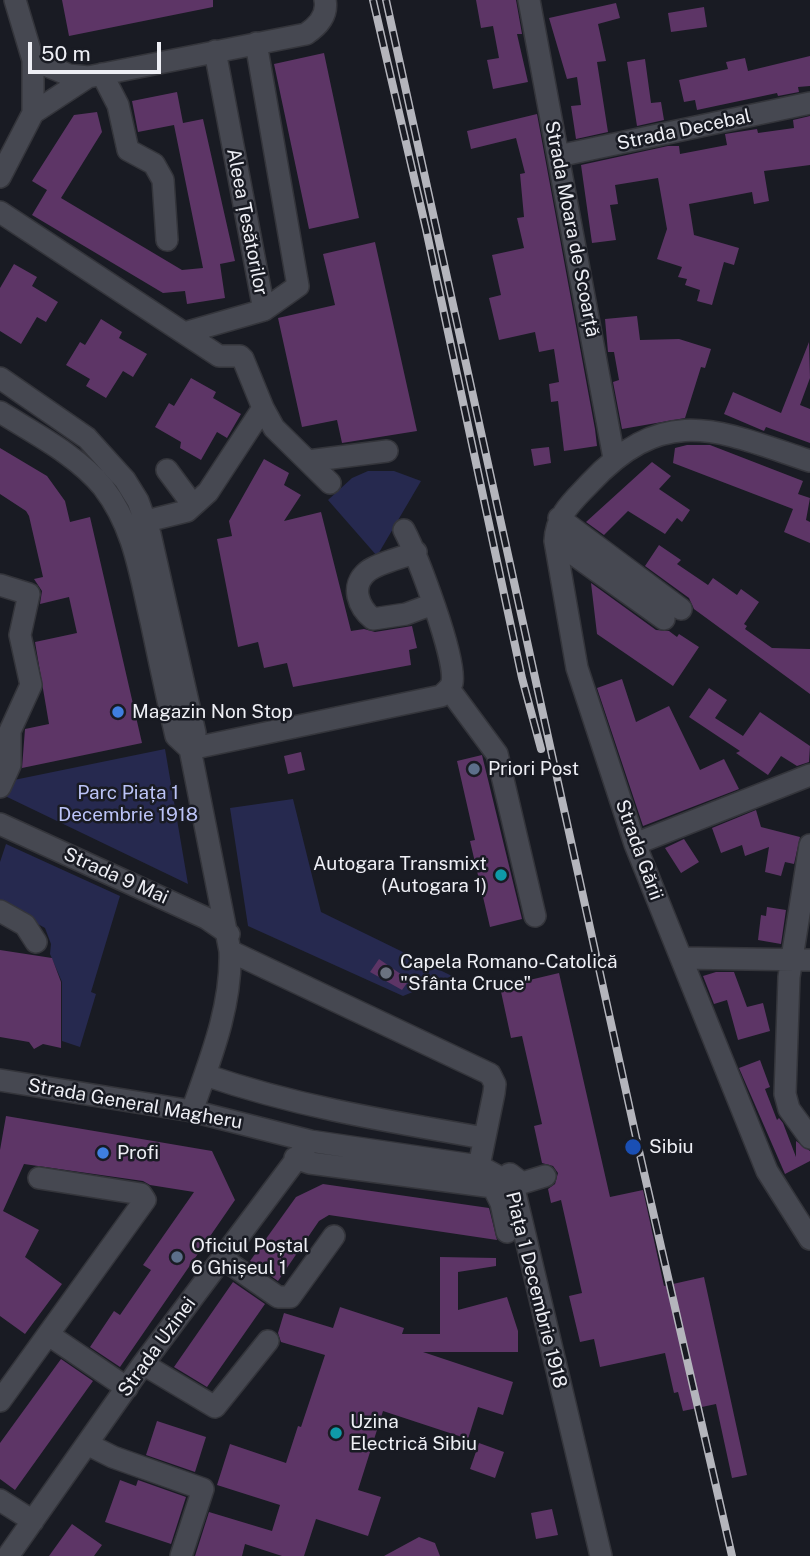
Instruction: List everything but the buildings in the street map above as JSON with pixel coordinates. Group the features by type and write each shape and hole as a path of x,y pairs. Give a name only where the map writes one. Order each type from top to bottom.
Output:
{"street":[{"path":"0,177 33,113 33,60 15,0"},
{"path":"33,60 69,75 95,76 306,34 318,26 327,8 325,0"},
{"name":"Strada Moara de Scoarță","path":"529,0 614,458"},
{"path":"256,43 298,286 264,310"},
{"name":"Aleea Țesătorilor","path":"184,333 264,310 215,51"},
{"path":"33,113 95,76"},
{"path":"95,76 118,105 128,150 154,164 163,180 167,240"},
{"name":"Strada Decebal","path":"558,156 810,103"},
{"path":"0,212 219,356 243,359 257,416 274,428 330,483"},
{"path":"0,378 87,438 125,480 146,521 195,733 190,749 230,942 225,1003 192,1111"},
{"path":"0,412 53,445 85,470 113,502 140,566 176,736 190,749"},
{"path":"146,521 187,511 208,492 257,416"},
{"path":"555,541 672,614 559,518 614,458 650,438 705,429 810,461"},
{"path":"308,461 387,451"},
{"path":"167,470 193,505"},
{"name":"Strada Gării","path":"559,518 555,541 577,668 635,844 767,1171 810,1239"},
{"path":"190,749 441,696 449,689 451,672 433,604 416,552 404,530"},
{"path":"416,552 368,571 360,582 357,599 362,610 373,619 406,614 433,604"},
{"path":"0,585 29,594 20,635 31,685 10,732 10,765 0,787"},
{"path":"449,689 497,754 535,916"},
{"path":"635,844 810,775"},
{"name":"Strada 9 Mai","path":"0,824 206,918 230,942 490,1074 495,1084 494,1093 480,1154"},
{"path":"810,845 801,960 785,1094 789,1108 810,1138"},
{"path":"0,911 25,925 36,942"},
{"path":"681,958 801,960"},
{"path":"205,1074 274,1098 480,1154"},
{"name":"Strada General Magheru","path":"1,1082 192,1111 310,1141"},
{"name":"Piața 1 Decembrie 1918","path":"310,1141 480,1154 515,1193 601,1556"},
{"name":"Strada Uzinei","path":"8,1556 143,1364 310,1141"},
{"path":"295,1158 310,1163 522,1183 545,1176"},
{"path":"0,1401 145,1200 141,1194 39,1178"},
{"path":"502,1180 501,1203 507,1232"},
{"path":"222,1258 278,1297 290,1297 334,1236"},
{"path":"48,1335 127,1388"},
{"path":"143,1364 215,1407 268,1341"},
{"path":"87,1444 113,1457 203,1489 181,1556"},
{"path":"0,1500 33,1521"}],"green space":[{"path":"368,471 394,471 421,481 377,556 328,500 352,478"},
{"name":"Parc Piața 1 Decembrie 1918","path":"165,749 188,884 3,795 9,781"},
{"path":"293,799 321,912 452,976 403,996 248,926 230,808"},
{"path":"6,844 120,896 91,992 96,994 80,1047 62,1041 62,982 50,954 51,944 45,928 0,903 0,862"}],"railway":[{"path":"373,0 426,229 522,678 541,749"},
{"path":"386,0 640,1155 732,1556"}],"place":[{"name":"Magazin Non Stop","path":"118,712"},
{"name":"Priori Post","path":"474,769"},
{"name":"Autogara Transmixt (Autogara 1)","path":"501,875"},
{"name":"Capela Romano-Catolică \"Sfânta Cruce\"","path":"386,973"},
{"name":"Sibiu","path":"633,1147"},
{"name":"Profi","path":"103,1153"},
{"name":"Oficiul Poștal 6 Ghișeul 1","path":"177,1257"},
{"name":"Uzina Electrică Sibiu","path":"336,1433"}]}
